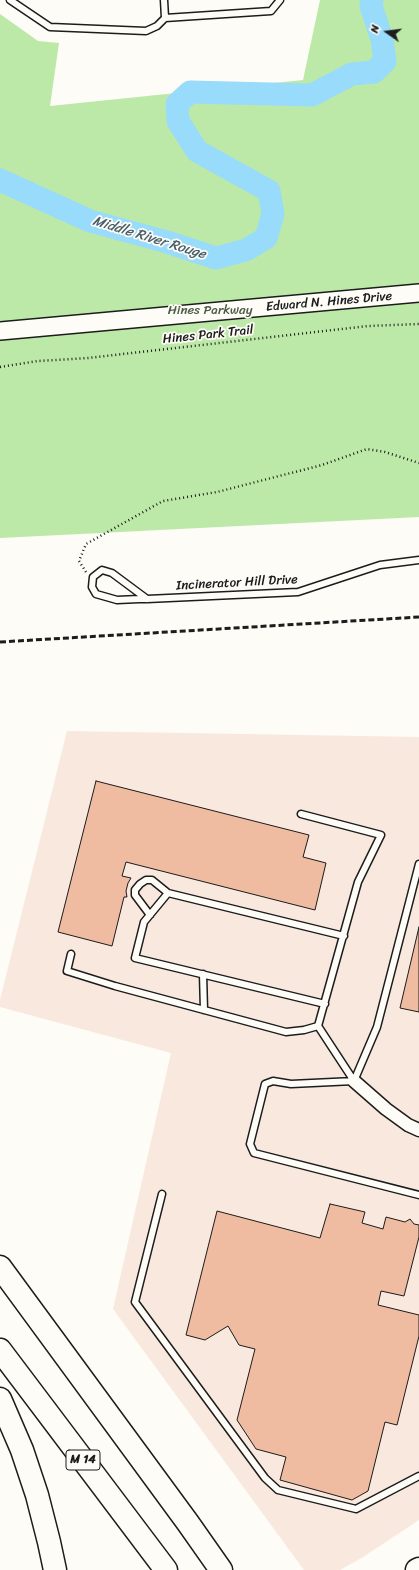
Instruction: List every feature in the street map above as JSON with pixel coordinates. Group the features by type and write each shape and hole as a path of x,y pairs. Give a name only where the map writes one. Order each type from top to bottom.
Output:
{"highway":[{"path":"0,1267 188,1523 220,1570"},
{"name":"M 14","path":"0,1350 166,1570"},
{"path":"0,1399 22,1450 37,1495 55,1570"}],"street":[{"name":"Edward N. Hines Drive","path":"0,331 419,293"},
{"path":"354,1081 386,1109 408,1125 419,1130"}],"lane":[{"path":"10,0 50,27 146,31 157,26 164,18 164,0"},
{"path":"164,18 271,11 280,0"},
{"name":"Incinerator Hill Drive","path":"92,583 92,587 96,594 117,600 298,592 380,565 419,560"},
{"path":"92,583 93,577 102,570 112,573 147,599"},
{"path":"301,814 381,835 358,882 318,1026"},
{"path":"354,1081 378,1027 419,864"},
{"path":"150,915 135,895 135,890 146,880 152,880 168,893 344,936"},
{"path":"168,893 144,922 136,958 325,1004"},
{"path":"71,954 67,972 286,1032 304,1030 318,1026"},
{"path":"203,974 204,1010"},
{"path":"318,1026 354,1081"},
{"path":"354,1081 291,1084 273,1081 264,1084 250,1144 254,1153 419,1195"},
{"path":"162,1194 135,1302 265,1478 278,1490 356,1509 419,1476"}],"path":[{"name":"Hines Park Trail","path":"0,367 38,361 88,358 368,326 419,324"},
{"path":"92,583 79,561 86,544 163,501 217,492 315,467 367,448 419,463"}],"shaded area":[{"path":"67,731 419,737 419,1520 363,1557 340,1570 304,1570 113,1309 171,1053 0,1007 0,1000"}],"green space":[{"name":"Hines Parkway","path":"320,0 419,0 419,517 0,538 0,14 38,41 59,43 50,106 303,80"}],"building":[{"path":"96,781 309,835 303,857 326,863 315,910 126,862 122,876 131,878 126,891 127,897 124,897 112,946 58,932"},
{"path":"419,927 419,1012 400,1008"},
{"path":"330,1204 365,1212 362,1223 383,1229 386,1217 405,1222 410,1219 414,1224 419,1225 419,1237 404,1296 381,1291 378,1305 419,1315 419,1336 397,1425 385,1422 368,1491 352,1500 280,1480 286,1457 256,1449 237,1420 255,1349 239,1345 228,1326 205,1340 186,1335 217,1211 320,1238"}],"waterway":[{"name":"Middle River Rouge","path":"0,180 90,221 167,242 216,258 246,250 266,238 273,214 269,191 197,151 178,121 177,104 190,92 312,95 352,74 374,72 385,61 382,39 371,6 372,0"}],"railway":[{"path":"0,642 419,617"}]}
